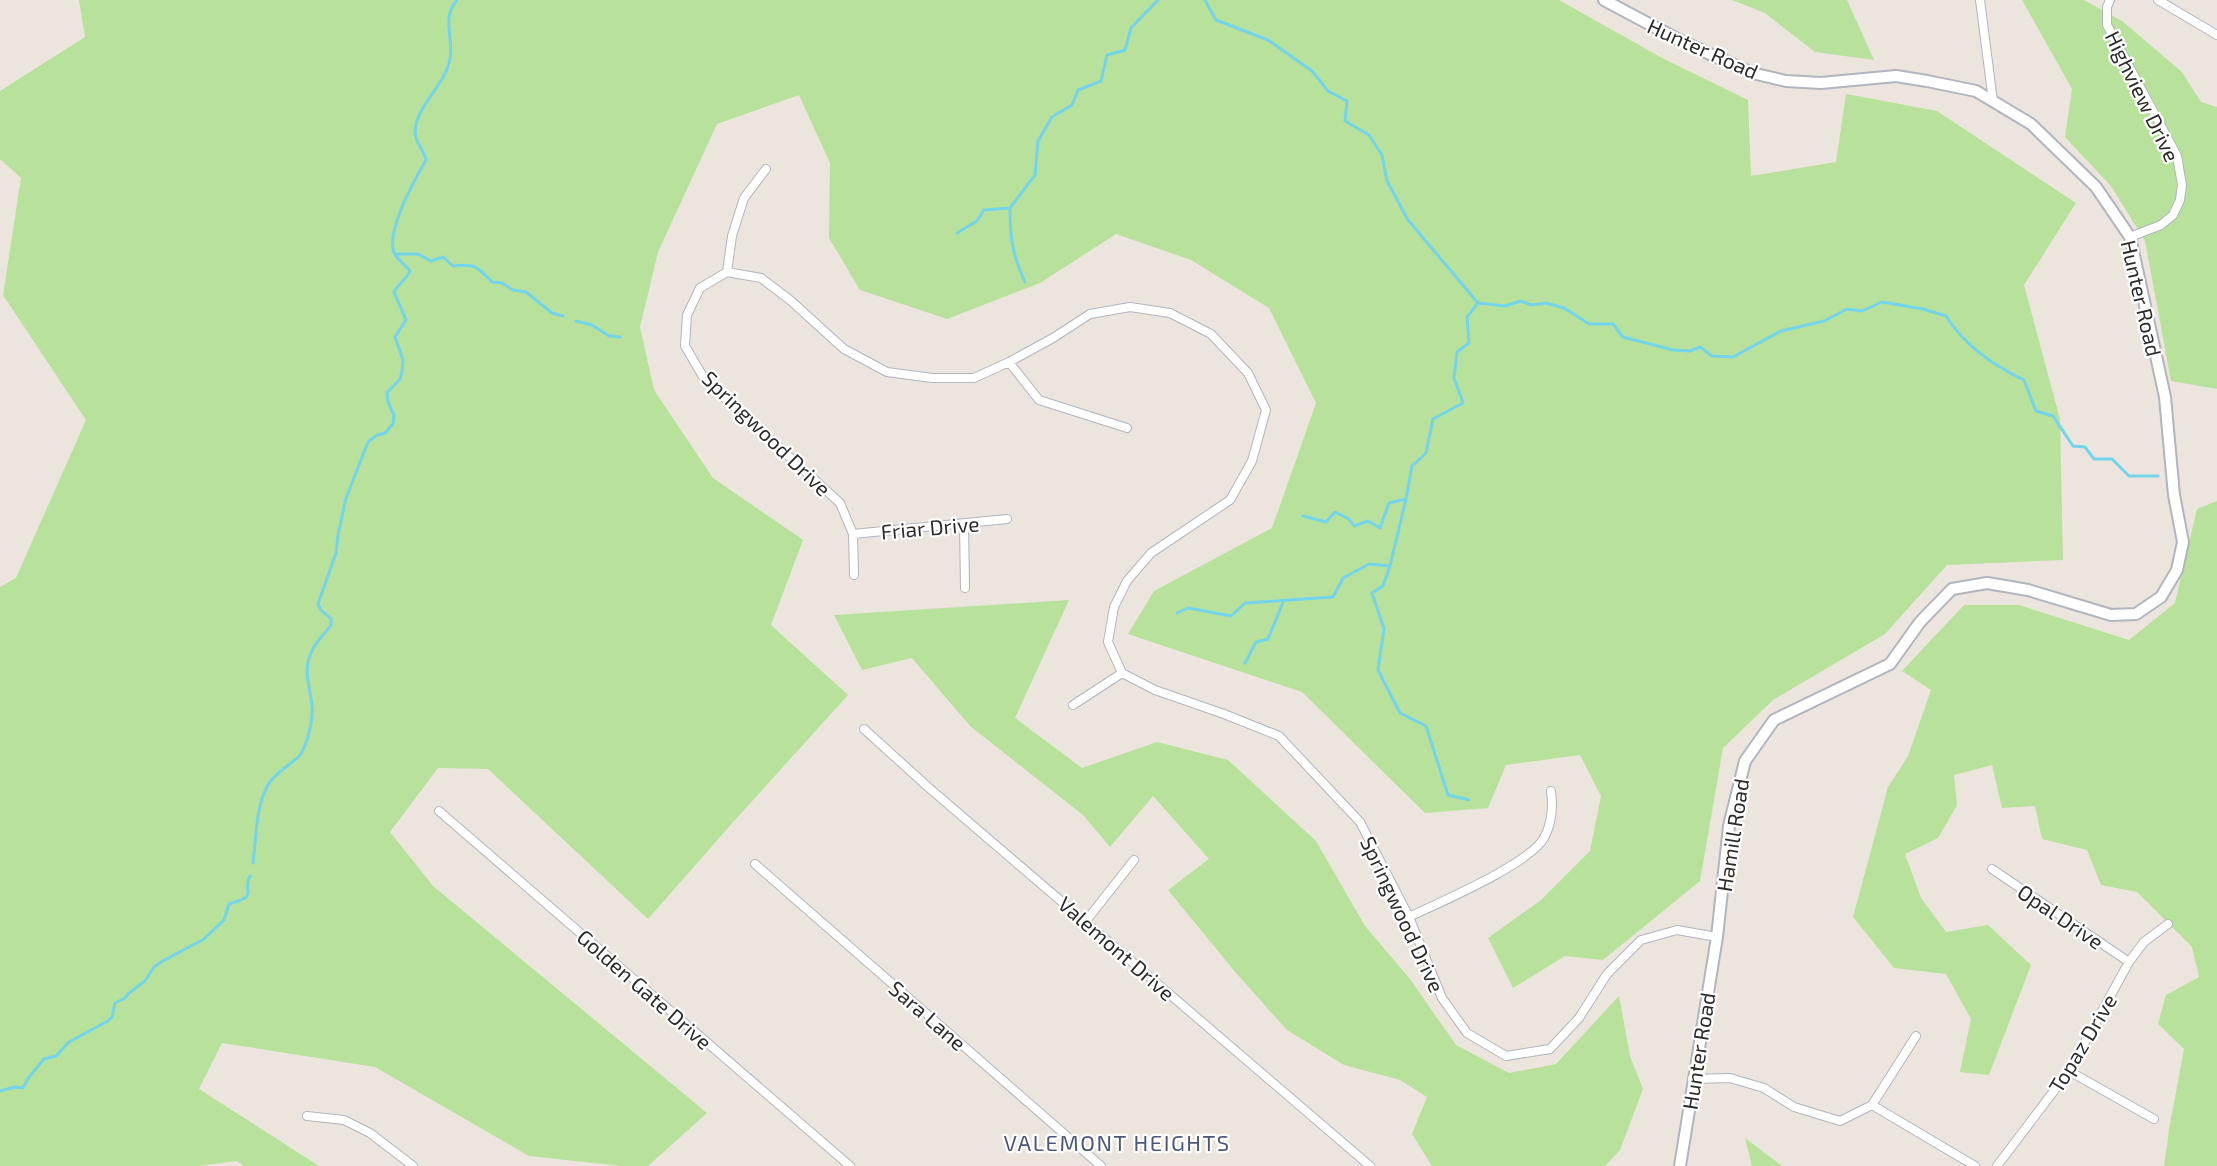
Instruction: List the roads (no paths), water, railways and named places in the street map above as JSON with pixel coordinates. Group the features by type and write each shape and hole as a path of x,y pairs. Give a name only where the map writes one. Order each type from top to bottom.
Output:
{"street":[{"name":"Hunter Road","path":"1604,0 1681,41 1752,73 1786,81 1821,83 1896,76 1976,91 2031,124 2096,187 2130,237 2165,397 2174,495"},
{"path":"1980,0 1993,101"},
{"name":"Highview Drive","path":"2110,0 2107,7 2107,25 2177,156 2182,185 2180,200 2173,215 2161,225 2130,237"},
{"path":"2158,0 2217,35"},
{"path":"766,169 744,198 732,236 727,272 760,278 790,300 844,349 887,372 932,378 974,378 1053,338 1090,314 1130,307 1170,313 1211,334 1248,373 1266,410 1252,461 1230,500 1151,553 1127,581 1114,607 1108,642 1122,674 1073,705"},
{"name":"Springwood Drive","path":"727,272 700,288 687,315 686,346 705,380 840,503 853,534 854,574"},
{"path":"1009,362 1039,400 1127,428"},
{"name":"Hamill Road","path":"1717,937 1730,826 1745,760 1774,720 1890,664 1920,622 1952,589 1987,583 2028,590 2111,615 2136,614 2161,597 2177,570 2183,542 2174,495"},
{"name":"Friar Drive","path":"853,534 1007,519"},
{"path":"964,524 965,588"},
{"name":"Springwood Drive","path":"1122,674 1155,690 1279,736 1360,822 1409,917 1442,998 1467,1033 1506,1056 1550,1049 1579,1018 1607,974 1641,940 1677,930 1717,937"},
{"name":"Valemont Drive","path":"864,729 928,787 1370,1166"},
{"path":"1409,917 1485,881 1522,859 1545,838 1553,809 1551,791"},
{"name":"Golden Gate Drive","path":"439,811 850,1166"},
{"path":"1086,921 1134,860"},
{"name":"Sara Lane","path":"755,864 1101,1166"},
{"name":"Opal Drive","path":"1992,869 2129,962"},
{"name":"Topaz Drive","path":"1997,1166 2069,1071 2129,962 2144,942 2168,924"},
{"name":"Hunter Road","path":"1679,1163 1717,937"},
{"path":"1692,1079 1730,1078 1764,1088 1794,1107 1840,1121 1872,1105 1916,1036"},
{"path":"2069,1071 2154,1119"},
{"path":"1872,1105 1975,1166"},
{"path":"307,1116 344,1120 370,1133 413,1166"}],"waterway":[{"path":"253,863 257,821 265,790 273,778 301,754 308,736 312,714 308,660 316,644 331,625 331,619 318,604 336,553 346,498 368,442 377,435 385,433 393,424 394,415 387,393 400,379 402,372 403,360 395,337 406,320 394,292 410,271 395,255 393,239 404,203 426,160 416,138 415,130 421,112 443,77 450,59 449,21 452,7 457,0"},
{"path":"957,233 977,221 984,210 1010,208 1035,175 1038,141 1052,117 1072,105 1078,90 1101,81 1107,55 1125,50 1131,28 1158,0"},
{"path":"1205,0 1216,20 1268,40 1312,71 1328,91 1347,101 1345,121 1369,135 1382,155 1387,181 1408,220 1478,303 1505,306 1521,301 1531,305 1546,303 1564,308 1589,324 1613,324 1623,337 1673,350 1690,351 1700,347 1712,356 1733,357 1781,331 1824,321 1847,309 1862,311 1882,302 1923,309 1946,316 1953,327 1980,354 2024,380 2036,411 2053,416 2073,446 2085,447 2094,459 2112,459 2129,476 2158,476"},
{"path":"1010,208 1013,246 1025,282"},
{"path":"396,256 398,254 418,254 431,261 443,257 453,266 476,267 492,282 502,283 513,290 526,292 552,313 563,316"},
{"path":"1177,613 1188,608 1231,616 1245,603 1333,597 1343,578 1369,564 1390,566 1412,466 1426,453 1433,419 1463,403 1454,378 1457,352 1469,343 1467,317 1478,303"},
{"path":"576,321 592,325 609,336 620,337"},
{"path":"1303,516 1326,522 1335,512 1349,519 1354,526 1368,521 1380,528 1389,503 1406,499"},
{"path":"1390,566 1383,586 1372,593 1384,629 1378,670 1400,713 1426,726 1448,795 1469,800"},
{"path":"1245,663 1256,642 1268,639 1284,600"},
{"path":"0,1091 15,1087 23,1088 44,1059 56,1056 69,1042 108,1021 112,1017 115,1003 125,998 145,981 154,967 204,939 224,920 229,904 247,896 250,876"}],"district":[{"name":"VALEMONT HEIGHTS","path":"1117,1142"}]}
